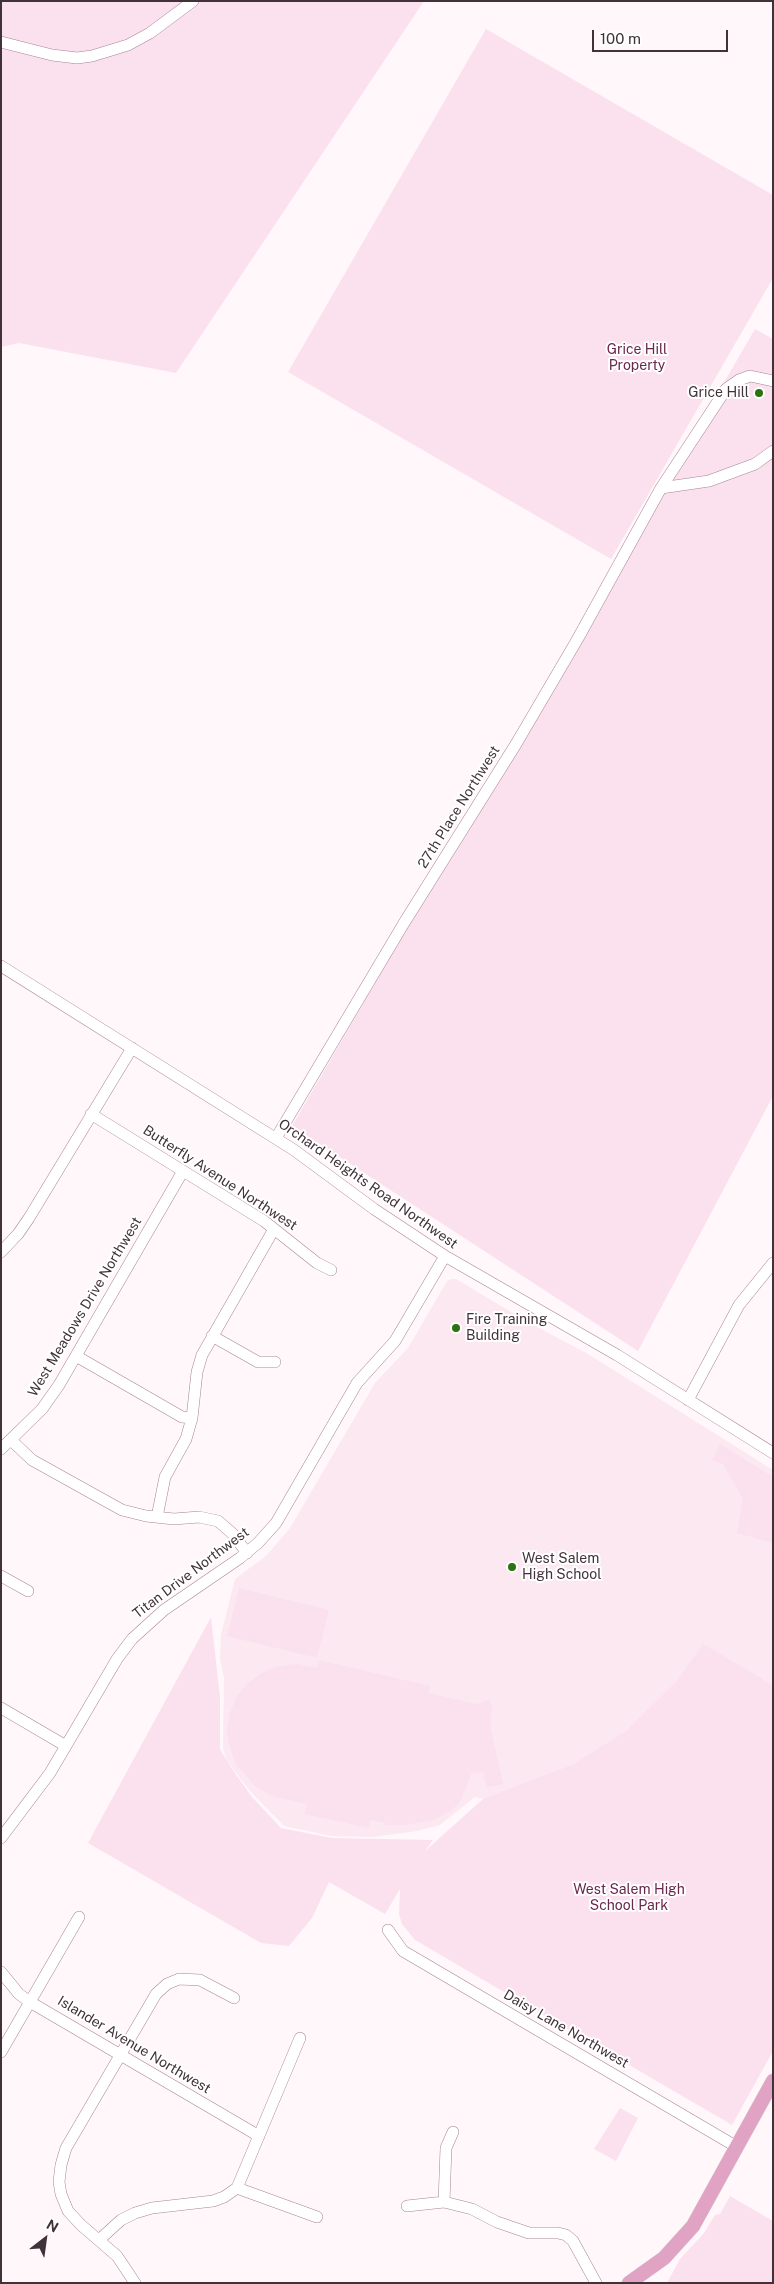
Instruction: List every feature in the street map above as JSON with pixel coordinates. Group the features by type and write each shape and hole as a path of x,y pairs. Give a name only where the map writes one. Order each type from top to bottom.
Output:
{"main road":[{"path":"630,2283 664,2258 693,2226 773,2081"}],"street":[{"path":"1,42 52,55 77,58 92,56 128,45 157,28 193,1"},
{"name":"27th Place Northwest","path":"276,1138 404,923 542,701 661,488 726,388 750,376 773,381"},
{"path":"661,488 710,481 754,464 773,451"},
{"name":"Orchard Heights Road Northwest","path":"1,966 276,1138 374,1209 445,1256 688,1400 773,1453"},
{"path":"1,1252 18,1234 132,1048"},
{"name":"Butterfly Avenue Northwest","path":"91,1114 183,1170 274,1229 318,1263 331,1270"},
{"name":"West Meadows Drive Northwest","path":"1,1449 42,1409 76,1356 183,1170"},
{"path":"157,1517 165,1477 186,1439 192,1418 197,1372 212,1336 274,1229"},
{"name":"Titan Drive Northwest","path":"1,1838 66,1746 117,1659 132,1639 158,1614 247,1553 276,1523 357,1383 395,1341 445,1256"},
{"path":"688,1400 739,1305 773,1263"},
{"path":"212,1336 258,1362 275,1362"},
{"path":"76,1356 182,1417 192,1418"},
{"path":"11,1440 20,1452 32,1460 122,1510 174,1519 200,1517 218,1522 233,1534 247,1553"},
{"path":"1,1576 28,1591"},
{"path":"1,1708 66,1746"},
{"path":"1,2052 79,1917"},
{"name":"Daisy Lane Northwest","path":"388,1930 402,1951 737,2147"},
{"name":"Islander Avenue Northwest","path":"1,1972 19,1994 30,2002 259,2136"},
{"path":"135,2283 117,2256 81,2226 68,2211 61,2194 61,2165 66,2148 156,1994 167,1984 179,1980 200,1980 234,1998"},
{"path":"99,2240 112,2226 135,2213 152,2208 213,2201 224,2197 237,2188 300,2038"},
{"path":"444,2202 446,2148 453,2132"},
{"path":"237,2188 317,2217"},
{"path":"407,2206 444,2202 472,2209 497,2222 529,2234 558,2233 566,2235 573,2241 596,2283"}],"shaded area":[{"name":"West Salem High School","path":"456,1279 526,1321 588,1354 773,1470 773,1685 703,1645 676,1682 660,1700 626,1731 601,1749 574,1764 528,1783 483,1799 475,1797 440,1825 417,1831 373,1837 331,1836 284,1826 250,1791 227,1761 223,1749 224,1678 220,1659 221,1635 235,1579 266,1556 290,1528 375,1383 408,1348 447,1281"}],"green space":[{"path":"1,1 424,1 176,373 19,343 1,347"},
{"name":"Grice Hill Property","path":"486,29 773,195 773,278 611,559 288,372"},
{"path":"755,329 773,339 773,1096 638,1351 292,1126"},
{"path":"720,1444 773,1477 773,1543 737,1533 743,1499 723,1464 712,1460"},
{"path":"239,1588 329,1610 317,1658 227,1636"},
{"name":"West Salem High School Park","path":"211,1617 220,1698 220,1749 252,1797 281,1828 332,1838 433,1840 425,1851 483,1799 574,1764 626,1731 676,1682 703,1644 773,1685 773,2051 732,2125 415,1940 402,1924 399,1914 400,1889 385,1914 329,1882 312,1918 289,1946 261,1943 88,1843"},
{"path":"319,1660 430,1686 428,1693 476,1704 490,1700 492,1706 490,1726 503,1784 487,1787 483,1772 471,1774 461,1800 452,1810 434,1820 404,1825 386,1825 386,1823 370,1820 369,1828 305,1814 307,1804 272,1796 256,1787 236,1764 230,1748 227,1730 230,1713 237,1696 247,1684 262,1673 275,1667 295,1664 317,1668"},
{"path":"620,2108 638,2118 616,2161 594,2149"},
{"path":"730,2196 773,2221 773,2283 667,2283 680,2259 704,2233 715,2215 720,2214"}],"place":[{"name":"Grice Hill","path":"759,393"},
{"name":"Fire Training Building","path":"456,1328"},
{"name":"West Salem High School","path":"512,1567"}]}
